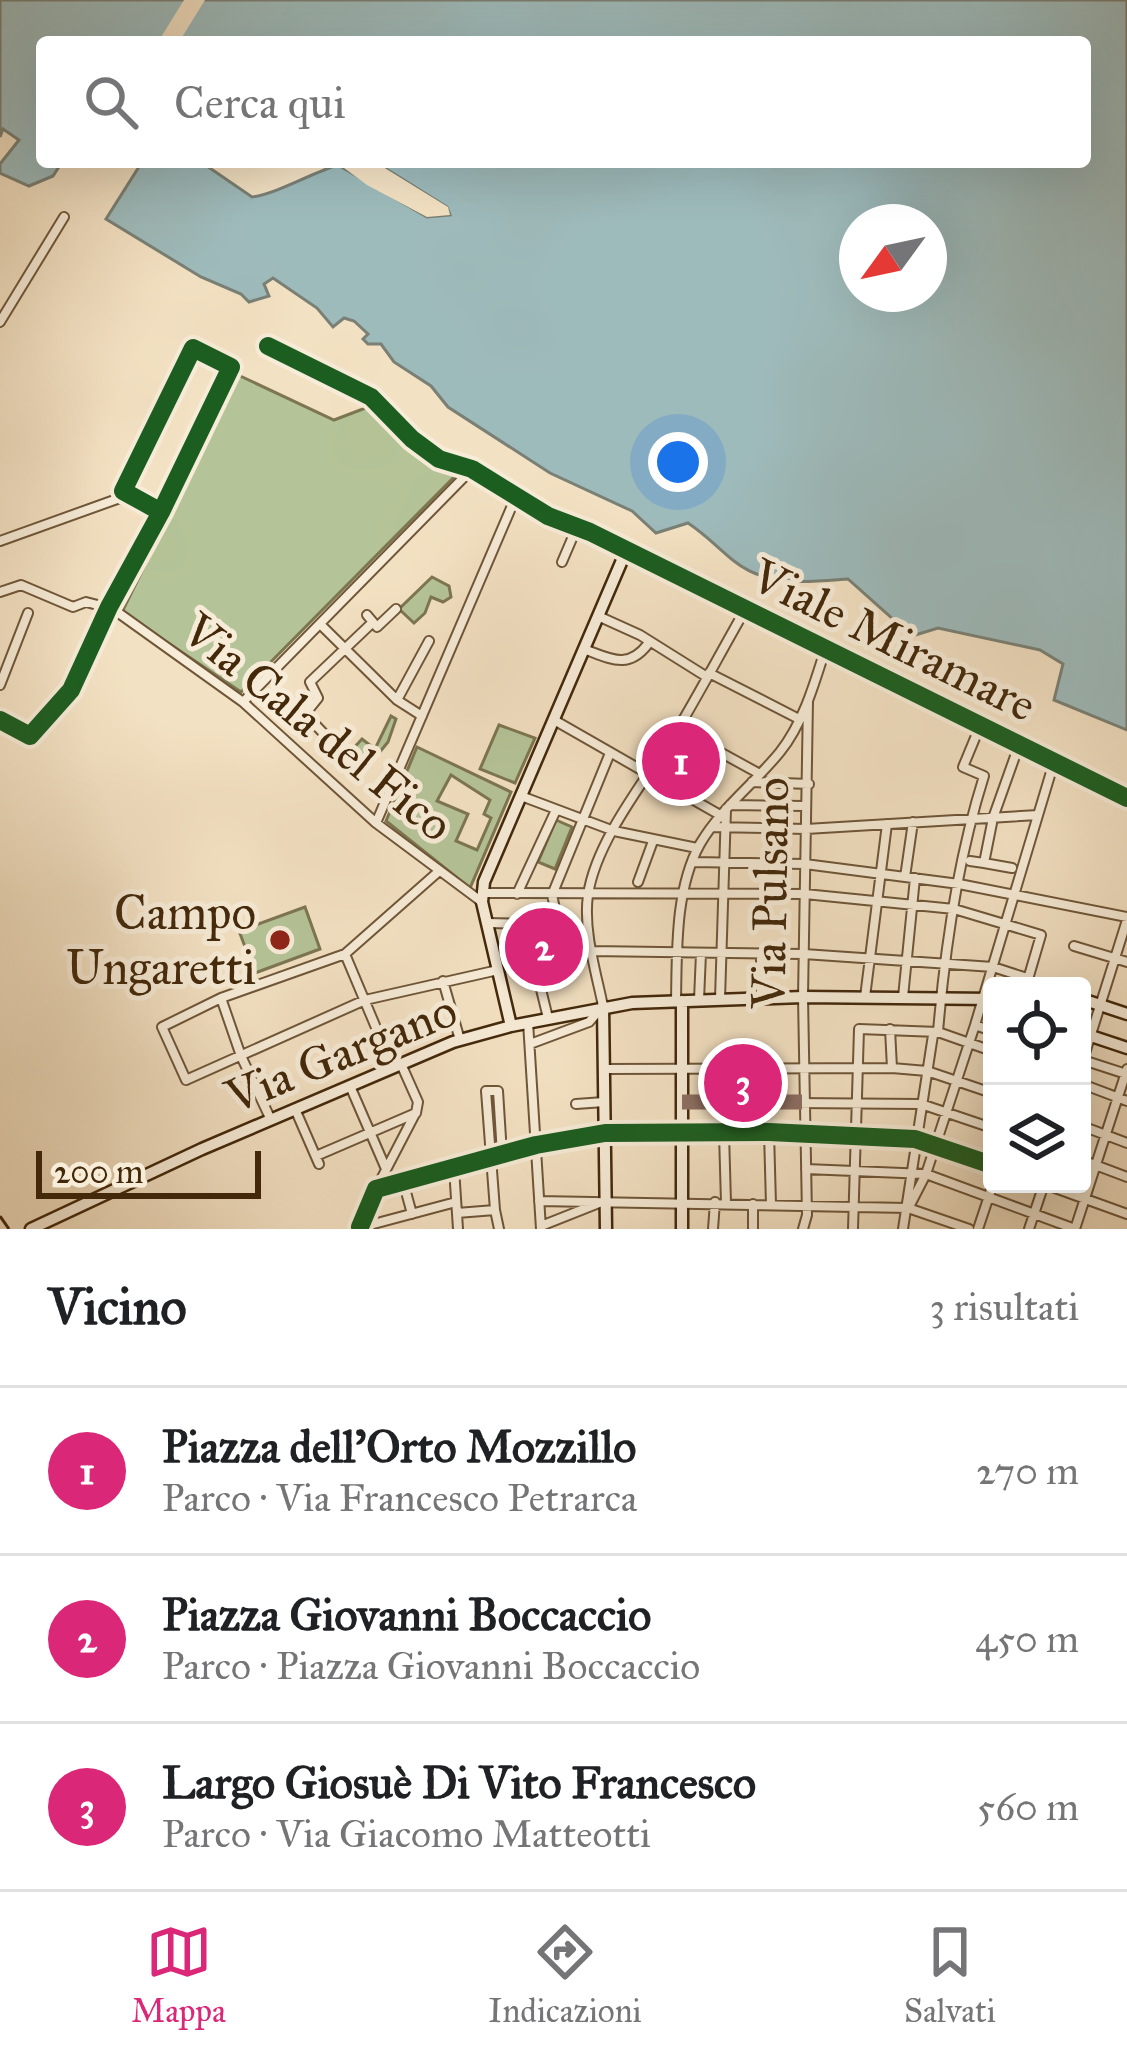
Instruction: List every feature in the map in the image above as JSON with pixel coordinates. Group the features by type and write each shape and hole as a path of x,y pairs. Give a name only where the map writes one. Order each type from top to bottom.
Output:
{"street":[{"path":"0,322 64,217"},
{"path":"268,346 371,397 412,440 440,460 472,469 548,516 626,551 482,898 511,1026"},
{"path":"0,541 120,498 193,348 231,367 71,690 31,736 0,719"},
{"path":"243,702 472,469"},
{"path":"123,491 161,512"},
{"path":"376,823 517,494"},
{"path":"562,562 577,527"},
{"name":"Viale Miramare","path":"626,551 1127,798"},
{"path":"0,592 21,585 73,607 86,602 109,608"},
{"name":"Via Cala del Fico","path":"109,608 243,702 376,823 438,872 482,898"},
{"path":"355,766 304,714 318,698 310,682 370,619 377,627 396,609"},
{"path":"606,1229 603,1006 588,896 614,831 745,610"},
{"path":"0,685 28,614"},
{"path":"598,616 799,719"},
{"path":"320,624 397,700 422,716"},
{"path":"397,700 429,641"},
{"path":"584,649 620,663 631,661 648,644"},
{"path":"682,1229 677,953 683,896 698,848 712,827 781,751 808,701 825,650"},
{"name":"Via Pulsano","path":"806,1228 803,997 808,701"},
{"path":"554,720 725,810 806,806"},
{"path":"938,1032 944,964 970,819 984,776 963,767 980,726"},
{"path":"678,729 758,773"},
{"path":"984,863 993,818 1019,745"},
{"path":"566,958 552,895 610,753"},
{"path":"992,977 1054,762"},
{"path":"751,782 809,784"},
{"path":"521,796 614,831 698,848"},
{"path":"720,999 725,810"},
{"path":"518,894 556,811"},
{"path":"712,827 806,829 1038,815"},
{"path":"903,997 912,904 913,822"},
{"path":"865,997 887,824"},
{"path":"638,882 653,841"},
{"path":"970,861 1012,868"},
{"path":"694,862 806,864 959,884 1127,918 1125,937 1091,1024"},
{"path":"438,872 345,954 220,998 162,1027 186,1080 365,1000 498,970"},
{"path":"482,898 805,893 954,909 1041,935 1028,977"},
{"path":"487,923 558,923"},
{"path":"526,924 548,1018"},
{"path":"1074,946 1127,962"},
{"path":"537,971 592,951 804,954 993,967 1015,977"},
{"path":"699,1000 701,953"},
{"path":"345,954 418,1102 360,1227"},
{"path":"761,954 761,998"},
{"path":"443,982 460,1040"},
{"name":"Via Gargano","path":"31,1229 397,1066 460,1040 511,1026 603,1006 679,1001 803,997 983,1001"},
{"path":"220,998 271,1120"},
{"path":"1091,1002 1127,1014"},
{"name":"Via Gargano","path":"530,1044 589,1022 603,1006"},
{"path":"908,1208 926,1174 983,1011"},
{"path":"528,1022 541,1228 606,1201"},
{"path":"975,1025 983,1028"},
{"path":"853,1229 859,1029 938,1032 983,1048"},
{"path":"890,1029 892,1068"},
{"path":"903,1229 933,1035 938,1032"},
{"path":"1091,1037 1127,1048"},
{"path":"806,1169 926,1174 1075,1229 1122,1100 1126,1073 1091,1063"},
{"path":"604,1070 892,1068 927,1071 983,1090"},
{"path":"1084,1085 1122,1100"},
{"path":"350,1086 386,1169"},
{"path":"500,1229 486,1091 498,1090 502,1154"},
{"path":"576,1104 604,1102"},
{"path":"682,1102 921,1103 983,1125"},
{"path":"296,1109 317,1160 416,1113"},
{"path":"1091,1129 1127,1143"},
{"path":"769,1132 770,1204"},
{"path":"376,1189 536,1145 605,1133 769,1132 915,1139 983,1162"},
{"path":"713,1229 720,1203 724,1133"},
{"path":"1091,1164 1127,1177"},
{"path":"454,1168 458,1229"},
{"path":"403,1181 412,1214"},
{"path":"978,1229 990,1193"},
{"path":"1029,1229 1041,1193"},
{"path":"1069,1193 1127,1214"},
{"path":"539,1201 908,1208 969,1229"},
{"path":"360,1227 456,1202"},
{"path":"752,1229 753,1204"},
{"path":"457,1213 495,1210"},
{"name":"Via Gargano","path":"20,1229 48,1221"}],"green space":[{"path":"238,375 334,420 368,407 419,456 459,472 241,692 122,612"},
{"path":"432,577 449,586 451,597 443,602 431,597 425,613 414,623 399,609"},
{"path":"391,716 396,719 388,742 365,770 349,753 362,739 375,749"},
{"path":"499,725 535,738 515,783 480,769"},
{"path":"679,735 706,752 683,787 657,770"},
{"path":"417,747 511,792 470,888 386,821","holes":["451,775 490,800 484,814 491,818 477,850 456,841 468,814 437,801"]},
{"path":"556,820 572,827 555,869 538,862"},
{"name":"Campo Ungaretti","path":"305,907 320,949 255,973 239,931"},
{"path":"531,928 549,929 557,962 540,967"}],"water":[{"path":"0,0 1127,0 1127,730 1054,700 1063,664 1040,650 938,628 912,636 848,579 803,582 761,576 734,561 688,523 656,533 632,511 550,473 448,407 431,386 394,362 381,344 368,344 363,339 368,334 354,321 344,318 333,327 317,308 273,278 264,284 269,296 249,302 106,219 138,168 210,168 252,197 330,168 343,168 427,217 450,215 447,207 385,168 1091,168 1091,36 36,36 36,168 58,168 53,176 29,186 0,173 0,164 19,140 3,129 0,137"}],"pier":[{"path":"184,0 205,0 183,36 162,36"},
{"path":"344,168 354,168 428,211 441,210 374,168 385,168 448,207 450,215 427,217"}],"railway":[{"path":"0,1216 9,1229"}],"marked path":[{"path":"682,1102 805,1102"}],"cycle path":[{"path":"268,346 371,397 439,459 472,469 548,516 590,532 1127,798"},
{"path":"0,720 30,736 71,690 109,607 161,512 231,367 193,348 123,491 161,512"},
{"path":"360,1227 376,1189 536,1145 605,1133 769,1132 915,1139 983,1162"}],"place":[{"name":"Piazza dell'Orto Mozzillo","path":"681,761"},
{"name":"Campo Ungaretti","path":"280,940"},
{"name":"Piazza Giovanni Boccaccio","path":"544,947"},
{"name":"Largo Giosuè Di Vito Francesco","path":"743,1083"}]}
